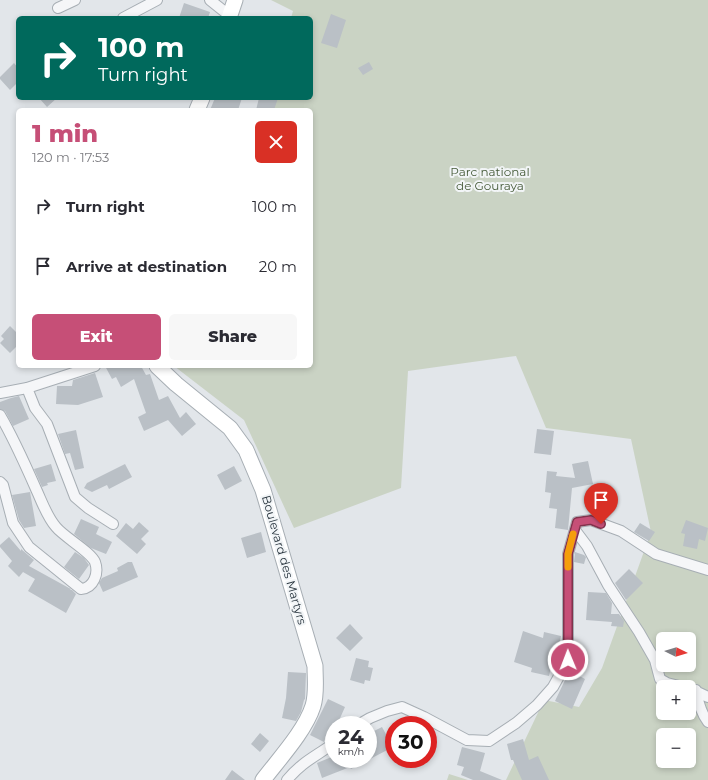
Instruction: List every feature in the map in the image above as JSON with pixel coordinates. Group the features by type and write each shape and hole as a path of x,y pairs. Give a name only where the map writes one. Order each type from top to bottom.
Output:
{"main road":[{"path":"229,16 235,0"},
{"name":"Boulevard des Martyrs","path":"158,368 230,428 246,450 263,490 315,666 316,688 313,706 305,725 263,780"}],"street":[{"path":"58,8 75,0"},
{"path":"127,16 157,0"},
{"path":"210,0 228,16"},
{"path":"0,393 27,388 89,368"},
{"path":"27,388 36,408 48,424 75,497 88,508 113,524"},
{"path":"0,415 12,436 56,528 94,559 97,569 94,582 86,589 81,589 28,547 13,523 3,485 0,482"},
{"path":"375,716 402,707 467,740 488,741 516,723 537,705 553,686 568,660 568,554 577,522 591,520 622,531 656,554 708,570"},
{"path":"575,530 587,546 608,585 639,632 655,660 660,679 662,680"},
{"path":"696,692 708,697"},
{"path":"696,698 708,722"},
{"path":"287,780 297,768 310,757 325,748"}],"green space":[{"name":"Parc national de Gouraya","path":"271,0 708,0 708,780 506,780 544,700 579,707 602,668 651,532 631,439 546,428 516,356 408,371 401,488 294,528 244,420 177,368 313,368 313,108 263,108 265,100 313,100 313,16 292,16 293,11"},
{"path":"449,774 468,780 447,780"}],"building":[{"path":"184,3 210,12 209,16 180,16"},
{"path":"331,14 346,20 337,48 321,43"},
{"path":"369,62 373,69 363,75 358,68"},
{"path":"14,63 16,66 16,84 10,90 0,79 0,77"},
{"path":"41,100 55,100 47,107"},
{"path":"214,100 241,100 239,108 211,108"},
{"path":"258,100 277,100 275,108 256,108"},
{"path":"10,326 16,332 16,347 10,353 0,343 4,339 1,336"},
{"path":"106,368 142,368 146,375 150,374 159,400 168,396 180,418 186,412 196,424 182,436 168,420 144,431 138,417 146,413 134,379 121,387 116,377 112,379"},
{"path":"95,373 103,397 78,405 56,404 57,386 72,386 73,380"},
{"path":"19,396 29,419 13,426 5,411 0,409 0,402"},
{"path":"537,429 554,431 551,455 534,453"},
{"path":"76,430 84,468 75,470 70,453 65,454 58,434"},
{"path":"588,461 593,484 572,488 568,530 555,528 557,509 549,508 551,493 545,492 547,471 557,472 556,476 575,478 572,464"},
{"path":"51,464 56,481 47,483 48,485 42,487 34,469"},
{"path":"125,464 132,477 109,489 107,485 92,492 84,488 87,483"},
{"path":"234,466 242,481 225,490 217,475"},
{"path":"30,492 36,526 24,528 19,520 12,495"},
{"path":"81,519 99,527 96,534 112,542 106,554 91,548 74,534"},
{"path":"686,520 708,528 705,541 699,539 697,549 683,546 685,534 681,533"},
{"path":"139,522 149,531 141,539 146,544 137,554 116,536 126,523 133,529"},
{"path":"640,523 655,532 649,541 634,532"},
{"path":"261,532 266,552 247,558 241,538"},
{"path":"9,537 21,551 21,549 34,560 29,566 71,589 70,590 76,594 66,613 28,591 35,579 23,572 19,577 8,566 12,561 0,545"},
{"path":"75,552 84,558 89,565 79,579 64,567"},
{"path":"575,552 586,557 584,564 574,562"},
{"path":"128,562 132,562 138,577 103,592 99,583 102,578 118,571 117,568"},
{"path":"629,569 643,583 626,600 615,583"},
{"path":"588,592 606,593 612,603 611,614 619,614 624,621 623,627 611,626 612,622 586,620"},
{"path":"350,624 363,638 350,651 336,638"},
{"path":"523,631 543,638 544,632 561,636 558,650 555,649 549,676 531,672 532,668 514,662"},
{"path":"356,658 369,661 368,667 373,668 370,681 365,680 364,684 350,680"},
{"path":"288,672 306,673 305,699 301,712 296,721 282,718 286,698"},
{"path":"572,672 585,679 572,709 555,701 566,678 569,679"},
{"path":"328,699 345,707 341,716 325,716 324,742 310,735"},
{"path":"382,727 385,732 385,751 377,755 377,730"},
{"path":"260,733 269,741 260,752 251,744"},
{"path":"523,739 529,760 538,756 549,780 522,780 513,760 511,760 507,744"},
{"path":"462,747 485,753 480,771 502,780 473,780 461,775 464,767 457,765"},
{"path":"325,760 325,768 347,768 322,778 317,763"},
{"path":"232,770 245,780 225,780"}],"slow traffic":[{"path":"568,567 568,554 573,534"}],"route":[{"path":"568,660 568,554 577,522 591,520 601,524"}]}
